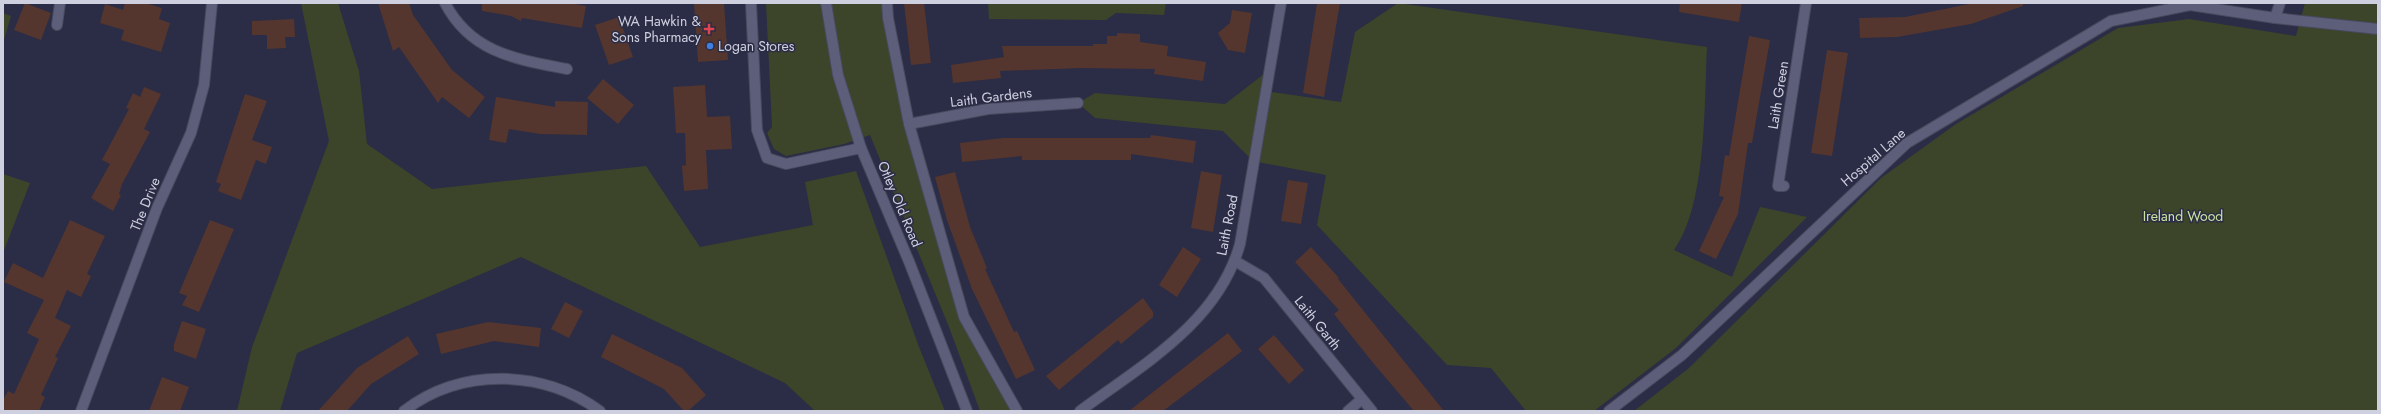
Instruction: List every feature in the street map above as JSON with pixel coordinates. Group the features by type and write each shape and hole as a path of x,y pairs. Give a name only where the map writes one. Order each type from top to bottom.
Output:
{"street":[{"path":"56,25 60,3"},
{"name":"The Drive","path":"81,411 157,208 191,133 204,85 212,3"},
{"path":"445,3 462,28 475,40 491,49 509,58 567,69"},
{"path":"751,3 757,130 767,158 786,164 861,148"},
{"name":"Otley Old Road","path":"826,3 838,75 861,148 910,264 967,411"},
{"name":"Otley Old Road","path":"887,3 888,18 909,124 964,317 1017,411"},
{"name":"Laith Road","path":"1080,411 1181,336 1194,324 1212,302 1235,261 1282,3"},
{"name":"Laith Green","path":"1784,186 1778,186 1806,3"},
{"path":"2275,18 2280,3"},
{"name":"Hospital Lane","path":"1609,411 1682,355 1907,143 2110,21 2190,5 2275,18 2378,29"},
{"name":"Laith Gardens","path":"909,124 988,109 1078,103"},
{"name":"Laith Garth","path":"1235,261 1264,278 1372,411"},
{"path":"404,411 416,401 445,388 479,378 525,380 561,388 600,411"},
{"path":"1348,411 1362,399"}],"green space":[{"path":"301,3 338,3 359,71 367,144 432,189 646,166 700,247 813,225 805,182 856,171 919,347 945,411 815,411 785,383 521,257 297,353 280,411 237,411 252,347 329,141"},
{"path":"766,3 887,3 909,124 964,317 1017,411 980,411 949,327 870,135 844,144 786,156 774,149 767,133 772,127"},
{"path":"988,3 1166,3 1164,15 1116,13 1106,20 989,19"},
{"path":"1398,3 1707,47 1704,124 1698,181 1693,207 1685,230 1674,250 1732,277 1760,207 1807,217 1676,348 1594,411 1526,411 1491,368 1447,365 1317,225 1326,175 1253,161 1223,131 1095,118 1078,103 1095,93 1225,104 1268,71 1265,91 1341,102 1355,32"},
{"name":"Ireland Wood","path":"2305,3 2378,3 2378,411 1634,411 1689,368 1881,178 1956,124 2118,28 2189,19 2296,36"},
{"path":"3,13 11,16 3,43"},
{"path":"3,174 30,183 3,253"}],"building":[{"path":"25,3 51,13 41,40 14,30"},
{"path":"125,3 145,3 162,8 159,19 170,23 161,52 121,40 124,30 100,23 105,4 123,10"},
{"path":"378,3 409,3 413,15 452,70 485,97 469,118 442,97 438,103 399,47 393,51"},
{"path":"480,3 569,3 586,6 582,28 522,18 521,21 511,16 482,11 482,4"},
{"path":"694,3 724,3 728,60 698,62"},
{"path":"904,3 924,3 931,63 911,65"},
{"path":"1317,3 1340,3 1324,97 1303,93"},
{"path":"1680,3 1742,3 1739,22 1679,12"},
{"path":"1974,3 2023,3 2023,6 1971,24 1897,37 1860,38 1859,18 1905,17"},
{"path":"1232,10 1252,13 1245,53 1228,50 1218,33 1230,23"},
{"path":"619,17 633,57 609,65 595,25"},
{"path":"294,19 295,37 285,37 286,48 267,49 267,35 252,35 252,21"},
{"path":"1117,33 1140,34 1140,42 1168,46 1167,56 1206,62 1203,81 1154,74 1155,69 1081,68 1000,71 1001,78 953,83 951,65 1004,57 1002,46 1093,46 1093,44 1107,44 1107,36 1117,36"},
{"path":"1749,36 1770,40 1752,143 1748,143 1738,214 1716,259 1699,251 1724,197 1719,196 1725,155 1729,156"},
{"path":"1827,50 1848,53 1832,156 1811,153"},
{"path":"603,79 634,105 618,124 587,98"},
{"path":"705,85 707,117 730,116 732,149 706,150 708,189 684,191 682,166 686,165 685,133 676,133 673,87"},
{"path":"144,87 161,94 144,129 150,132 122,184 119,194 121,195 113,211 91,198 110,164 102,160 129,109 126,108 133,93 140,97"},
{"path":"245,94 267,101 252,140 272,147 266,164 256,160 241,200 218,191 221,184 216,182"},
{"path":"496,97 555,107 555,101 588,102 587,135 540,134 509,129 506,143 489,140"},
{"path":"1151,135 1196,141 1193,163 1131,154 1131,160 1022,160 1022,156 962,162 960,143 1003,138 1150,138"},
{"path":"1201,171 1222,175 1213,232 1191,228"},
{"path":"955,172 970,227 987,268 985,269 1014,332 1017,331 1035,370 1016,379 972,289 947,220 935,177"},
{"path":"1288,180 1308,183 1301,224 1281,221"},
{"path":"70,220 105,236 87,274 91,276 81,297 67,290 55,318 71,326 55,357 58,358 41,395 45,397 39,411 3,411 3,400 8,391 14,394 39,339 27,333 44,300 4,282 13,263 43,278"},
{"path":"210,220 234,229 199,312 182,305 187,296 179,293"},
{"path":"1183,247 1201,259 1177,297 1159,285"},
{"path":"1311,247 1339,278 1338,279 1444,411 1414,411 1374,364 1334,314 1339,310 1295,262"},
{"path":"1143,298 1153,312 1153,317 1121,344 1118,340 1059,390 1046,376"},
{"path":"565,302 583,311 569,338 551,329"},
{"path":"182,321 206,329 196,359 174,351 174,344"},
{"path":"488,322 541,328 539,347 494,341 441,354 436,334"},
{"path":"1228,333 1242,351 1163,411 1129,411"},
{"path":"612,334 682,368 706,395 688,411 684,411 664,389 601,357"},
{"path":"1274,335 1304,370 1289,384 1258,349"},
{"path":"408,336 419,354 371,384 347,411 318,411 357,368"},
{"path":"162,377 189,387 180,411 149,411"}],"place":[{"name":"WA Hawkin & Sons Pharmacy","path":"709,29"},
{"name":"Logan Stores","path":"710,46"}]}
